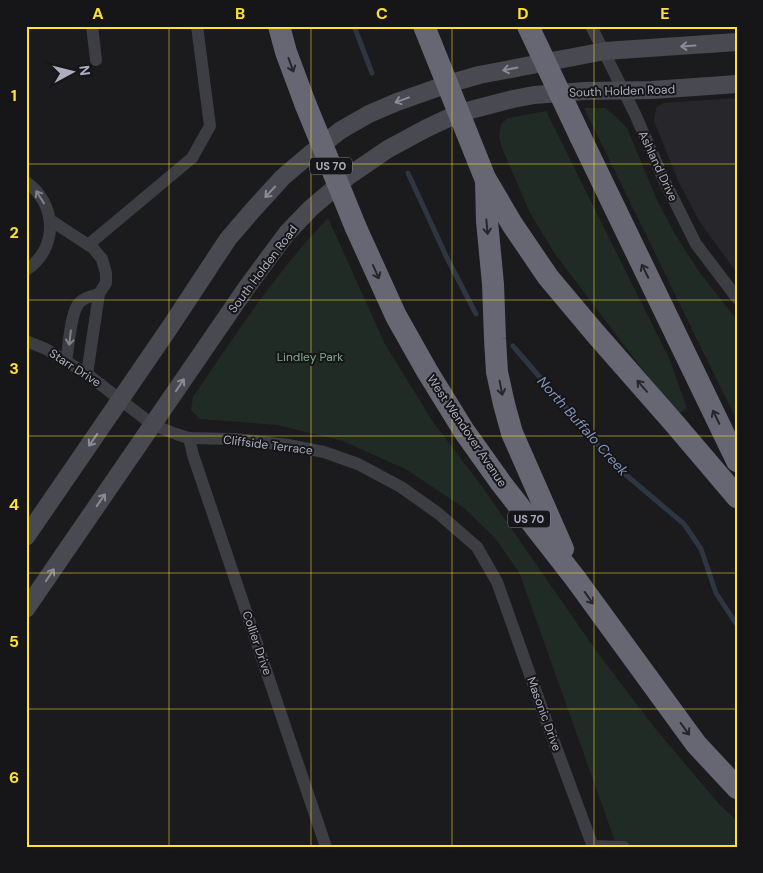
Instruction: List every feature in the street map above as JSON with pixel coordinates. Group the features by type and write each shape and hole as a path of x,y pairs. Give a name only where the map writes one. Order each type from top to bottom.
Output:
{"highway":[{"name":"West Wendover Avenue","path":"279,26 286,52 305,103 356,228 396,316 448,405 501,483 575,578 696,744 737,788"},
{"path":"424,26 486,178 512,224 548,277 737,497"},
{"path":"528,26 737,461"},
{"path":"486,178 495,339 498,372 504,404 512,433 575,578"}],"main road":[{"path":"26,536 228,239 283,177 341,130 369,114 397,102 479,75 605,51 737,42"},
{"name":"South Holden Road","path":"26,609 247,287 287,233 311,208 350,175 380,154 426,128 460,112 513,99 585,91 624,91 737,84"}],"street":[{"path":"92,26 96,60"},
{"path":"88,245 192,158 210,126 198,26"},
{"name":"Ashland Drive","path":"591,26 605,51 664,180 696,244 737,298"},
{"path":"26,182 39,193 48,210 50,220 47,245 41,257 26,270"},
{"path":"50,220 93,248 102,259 106,273 106,283 99,294 95,315 87,374"},
{"path":"66,362 72,322 78,303 99,294"},
{"path":"75,310 95,315"},
{"name":"Starr Drive","path":"26,342 46,349 87,374 120,400"},
{"name":"Cliffside Terrace","path":"120,400 153,425 189,438 235,439 288,445 324,452 358,464 401,487 439,514 477,547 496,582"},
{"name":"Collier Drive","path":"189,438 193,455 326,847"},
{"name":"Masonic Drive","path":"496,582 593,847"},
{"path":"593,847 624,847"}],"shaded area":[{"path":"737,98 737,273 701,224 679,183 654,121 656,108 663,103"}],"green space":[{"path":"584,108 605,108 627,128 657,200 676,236 700,273 737,320 737,421"},
{"path":"546,111 669,358 687,408 677,415 555,254 530,213 502,148 499,136 501,124 508,118"},
{"name":"Lindley Park","path":"328,218 385,344 433,422 481,485 597,652 654,727 720,805 737,821 737,847 617,847 519,572 494,537 464,508 407,470 343,441 277,425 200,419 191,410 193,397 224,350 291,260"}],"waterway":[{"name":"North Buffalo Creek","path":"354,26 372,73"},
{"name":"North Buffalo Creek","path":"408,173 447,258 476,314"},
{"name":"North Buffalo Creek","path":"513,346 619,469 684,524 701,549 716,593 737,625"}]}
